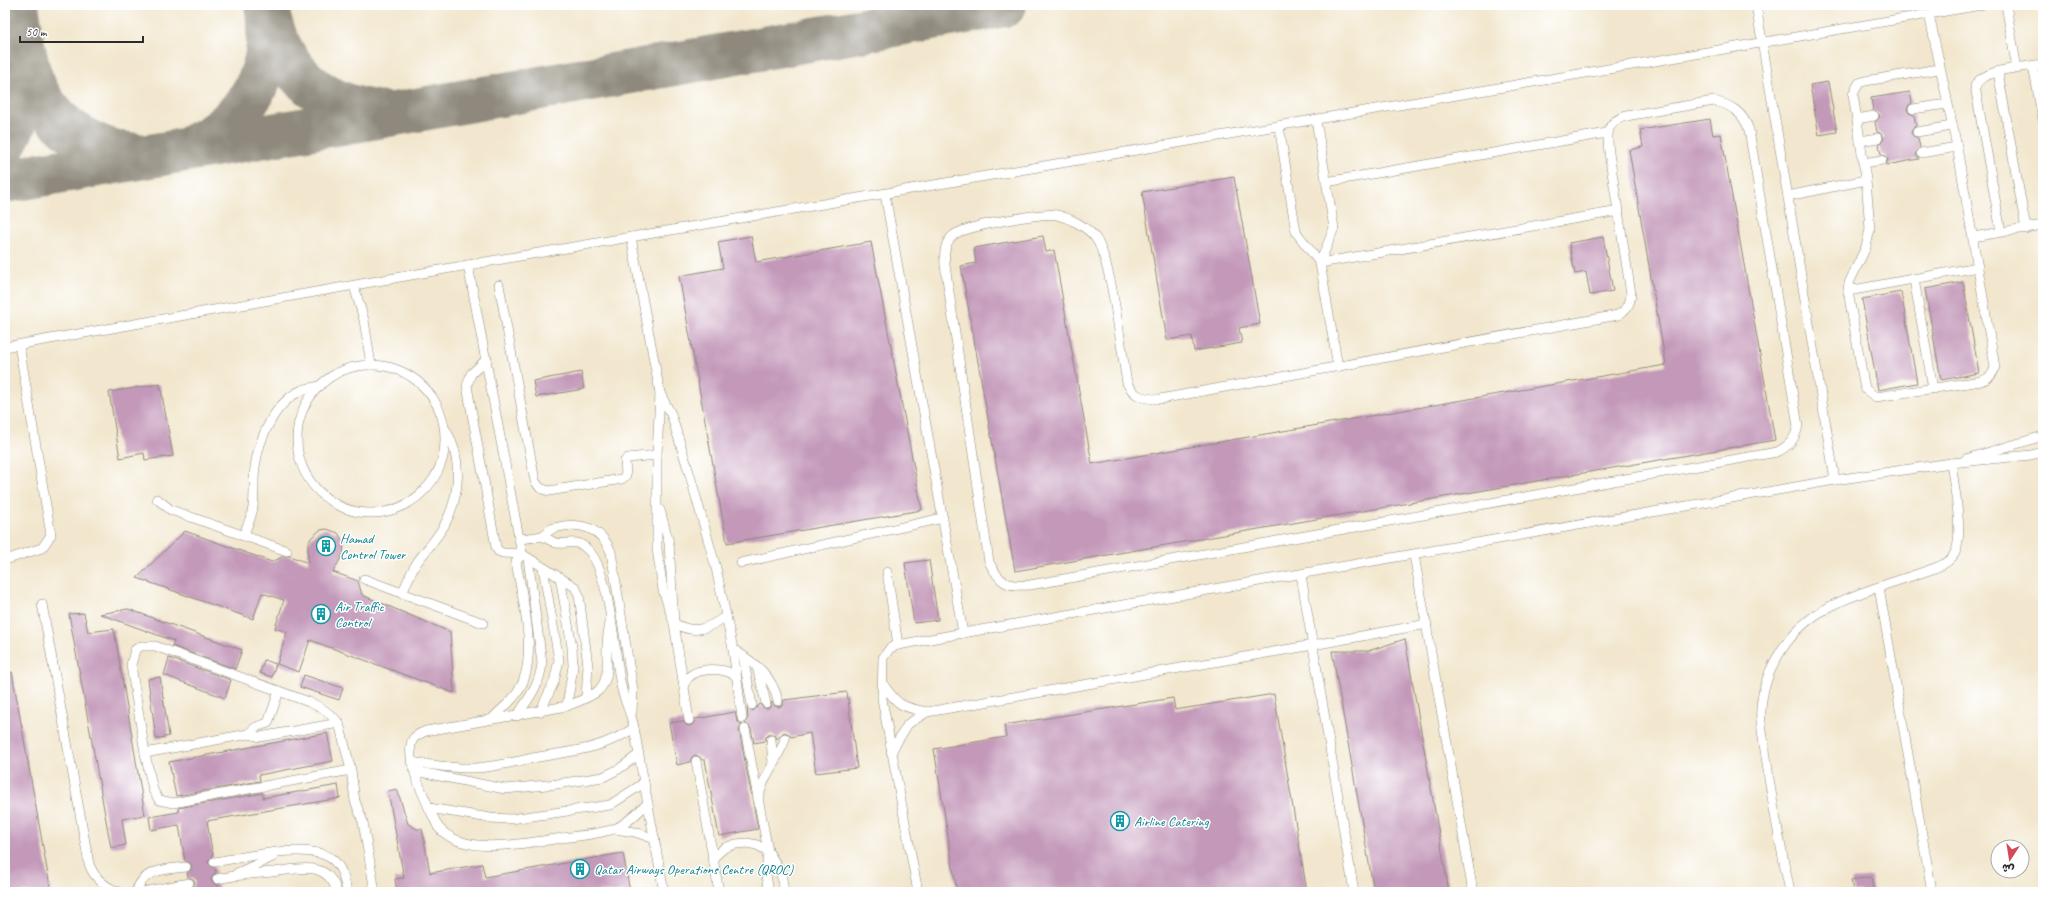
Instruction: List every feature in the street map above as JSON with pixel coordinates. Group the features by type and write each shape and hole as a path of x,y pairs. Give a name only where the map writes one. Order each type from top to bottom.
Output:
{"lane":[{"path":"1756,5 1834,480"},
{"path":"5,347 632,237 1763,44 1981,5"},
{"path":"2006,5 2017,69"},
{"path":"1929,14 1939,69 1957,147 1995,367 1993,374 1988,379 1981,381 1876,397 1866,390 1848,291 1849,283 1869,238 1870,219 1866,180 1853,94 1859,83 1939,69"},
{"path":"2001,232 1974,86 1981,77 1998,72 2043,64"},
{"path":"2033,66 2043,120"},
{"path":"1998,72 2026,229"},
{"path":"1714,101 1727,104 1738,111 1745,119 1749,130 1798,426 1792,442 1786,448 1777,452 1016,586 1005,583 996,576 989,562 944,253 947,243 953,235 966,229 1042,215 1057,215 1085,228 1094,237 1107,262 1127,383 1131,391 1138,397 1160,399 1618,315 1626,310 1630,303 1631,294 1618,211 1607,133 1611,125 1617,119 1626,116 1714,101"},
{"path":"1913,109 1947,104"},
{"path":"1857,119 1874,116"},
{"path":"1316,120 1334,228 1320,263"},
{"path":"1279,126 1296,232 1320,263 1338,367"},
{"path":"1917,132 1952,126"},
{"path":"1326,182 1607,133"},
{"path":"1860,141 1878,138"},
{"path":"1921,153 1957,147"},
{"path":"1863,163 1882,160"},
{"path":"1788,196 1866,180"},
{"path":"885,194 944,518 963,633"},
{"path":"1320,263 1618,211"},
{"path":"1973,237 2043,226"},
{"path":"632,237 660,393 657,455 657,549 663,590 674,623 689,720"},
{"path":"468,266 487,359 519,539 525,556 542,663 541,676 537,687 517,716"},
{"path":"1848,291 1978,267"},
{"path":"1914,279 1932,389"},
{"path":"354,286 364,320 371,366"},
{"path":"499,286 535,481 540,488 549,491 622,479 626,475 625,461 628,458 657,455"},
{"path":"5,560 42,548 51,535 19,345"},
{"path":"487,359 471,374 468,386 493,535 498,551 525,556 575,587 579,595 588,666 586,698"},
{"path":"402,594 417,562 445,525 452,506 457,473 457,458 454,443 444,427 434,400 413,378 386,367 357,367 343,371 320,386 311,396 299,421 297,435 299,455 306,474 323,495 347,509 360,512 388,511 407,504 423,492 432,481 441,463 445,442 444,427"},
{"path":"243,536 251,518 258,449 267,426 281,407 293,396 304,389 320,386"},
{"path":"660,393 671,414 716,568 733,649 742,718"},
{"path":"1951,463 2043,436"},
{"path":"918,892 882,699 883,658 890,648 898,644 1414,555 1834,480 1951,463 2031,455 2043,452"},
{"path":"1790,892 1776,824 1761,721 1766,684 1772,666 1782,650 1807,621 1840,602 1942,565 1954,555 1957,548 1957,511 1951,463"},
{"path":"157,500 171,510 287,551"},
{"path":"741,563 944,518"},
{"path":"519,539 542,536 553,528 576,526 594,530 606,541 611,552 633,690 632,716 638,755 664,892"},
{"path":"542,536 556,543 576,542 594,555 602,576 611,618 622,691 632,716"},
{"path":"1414,555 1473,892"},
{"path":"492,719 511,702 524,680 529,654 516,562 525,556"},
{"path":"540,712 554,682 558,660 543,568"},
{"path":"887,572 898,644"},
{"path":"1301,574 1354,892"},
{"path":"560,577 572,647 573,666 567,706"},
{"path":"364,579 483,623"},
{"path":"1879,588 1932,892"},
{"path":"42,604 89,864 101,882 109,888 120,892"},
{"path":"674,623 686,629 702,630 712,626 726,616"},
{"path":"611,618 607,637 608,671 605,680 598,690 586,698 567,706 426,731 417,735 411,745 411,762 438,827 444,833 459,841 481,845 501,845 615,829 635,832 655,839"},
{"path":"891,752 908,724 927,712 1427,624"},
{"path":"351,770 173,803 166,803 155,796 145,752 131,665 135,650 141,646 155,646 320,707 339,724 351,770 355,801 363,822 375,892"},
{"path":"733,649 757,667 773,683 778,701"},
{"path":"743,656 752,705"},
{"path":"757,667 766,703"},
{"path":"684,684 686,678 691,675 709,670 727,670 736,675"},
{"path":"883,684 900,704 927,712"},
{"path":"248,734 256,727 268,723 279,691"},
{"path":"145,752 248,734 260,737 339,724"},
{"path":"411,762 452,768 475,768 597,747 634,728"},
{"path":"745,729 768,851 766,875 769,892"},
{"path":"758,799 785,738"},
{"path":"771,740 773,763"},
{"path":"415,771 505,789 557,784 603,777 619,769 638,755"},
{"path":"696,761 719,892"},
{"path":"430,808 490,818 511,819 610,805 644,783"},
{"path":"615,829 631,818 648,803"},
{"path":"712,859 724,848 736,844 746,843 768,851 781,872 784,892"},
{"path":"214,862 295,850 319,852 332,858 342,872 347,892"},
{"path":"230,876 284,852"},
{"path":"136,892 139,883 146,876 156,871 186,867"},
{"path":"217,879 230,876 307,868 325,874 337,892"},
{"path":"143,892 189,883"}],"building":[{"path":"1828,82 1837,132 1819,135 1810,85"},
{"path":"1910,92 1912,103 1907,109 1909,113 1914,115 1916,126 1913,128 1911,133 1913,136 1918,138 1920,147 1915,154 1919,159 1886,165 1888,159 1881,154 1879,144 1884,137 1877,132 1875,122 1880,115 1873,110 1871,98"},
{"path":"1710,119 1713,135 1721,134 1775,440 1015,571 961,266 976,263 974,248 1043,236 1046,252 1054,250 1092,464 1666,365 1629,150 1643,147 1640,130"},
{"path":"1234,177 1260,324 1239,328 1242,343 1194,351 1192,336 1167,340 1142,192"},
{"path":"751,236 756,262 871,242 922,510 727,543 679,276 723,268 718,242"},
{"path":"1603,237 1613,291 1590,295 1586,272 1575,274 1569,243"},
{"path":"1963,282 1979,373 1941,380 1925,289"},
{"path":"1901,292 1917,383 1878,390 1862,299"},
{"path":"581,372 584,389 536,397 533,381"},
{"path":"160,384 173,456 145,460 144,453 120,458 109,392"},
{"name":"Air Traffic Control","path":"327,529 338,533 344,543 343,554 333,572 358,581 362,595 450,632 454,693 310,640 299,672 277,664 287,632 275,628 284,600 262,593 253,619 137,578 185,531 272,562 284,556 290,556 308,563 308,544 311,538 320,530"},
{"path":"929,560 938,620 914,623 905,563"},
{"path":"128,609 242,650 235,669 172,646 174,641 100,614"},
{"path":"84,613 88,632 114,629 145,815 122,819 126,845 111,848 69,614"},
{"path":"1405,639 1449,892 1374,892 1332,651 1368,651"},
{"path":"169,658 231,680 225,698 164,675"},
{"path":"264,660 276,664 272,677 260,673"},
{"path":"12,672 51,892 5,892 5,673"},
{"path":"304,675 343,688 339,700 300,687"},
{"path":"160,677 169,736 156,739 148,679"},
{"path":"847,692 857,768 816,773 810,733 791,737 789,734 784,732 777,739 774,735 770,734 766,737 765,741 754,743 751,728 745,723 748,718 747,707 753,711 760,704 762,707 767,709 770,707 772,702 774,706 779,707 783,705 784,700"},
{"name":"Airline Catering","path":"1274,694 1307,892 957,892 934,749 1006,737 1004,725 1173,698 1175,710"},
{"path":"735,712 737,721 742,724 739,730 758,829 719,836 705,760 702,760 700,757 695,755 692,757 690,762 677,765 669,723 683,721 686,725 690,726 694,723 695,719"},
{"path":"327,733 333,761 259,775 260,781 176,796 169,762"},
{"path":"338,785 340,798 207,821 213,856 208,863 215,868 216,873 213,875 211,880 213,883 218,885 219,892 191,892 190,889 193,887 195,882 193,879 188,877 187,873 191,870 192,866 189,862 185,861 179,825 151,830 149,817 179,812 178,808 263,793 263,798"},
{"name":"Qatar Airways Operations Centre (QROC)","path":"397,789 408,824 417,829 422,829 430,873 482,864 485,877 623,853 630,892 397,892 395,879 404,878 388,791"},
{"path":"1871,877 1874,892 1853,892 1851,880"}],"taxiway":[{"path":"17,5 26,62 32,80 49,110 74,133 89,142 121,153 138,155"},
{"path":"194,145 225,126 249,99 258,83 268,48 268,20 266,5"},
{"path":"5,181 394,114 1005,5"},
{"path":"269,17 276,37 285,55 296,71 309,84 324,95 342,103 361,109 382,113"},
{"path":"5,143 20,111 25,82 24,58"}],"place":[{"name":"Hamad Control Tower","path":"326,546"},
{"name":"Air Traffic Control","path":"321,614"},
{"name":"Airline Catering","path":"1120,821"},
{"name":"Qatar Airways Operations Centre (QROC)","path":"580,869"}]}
